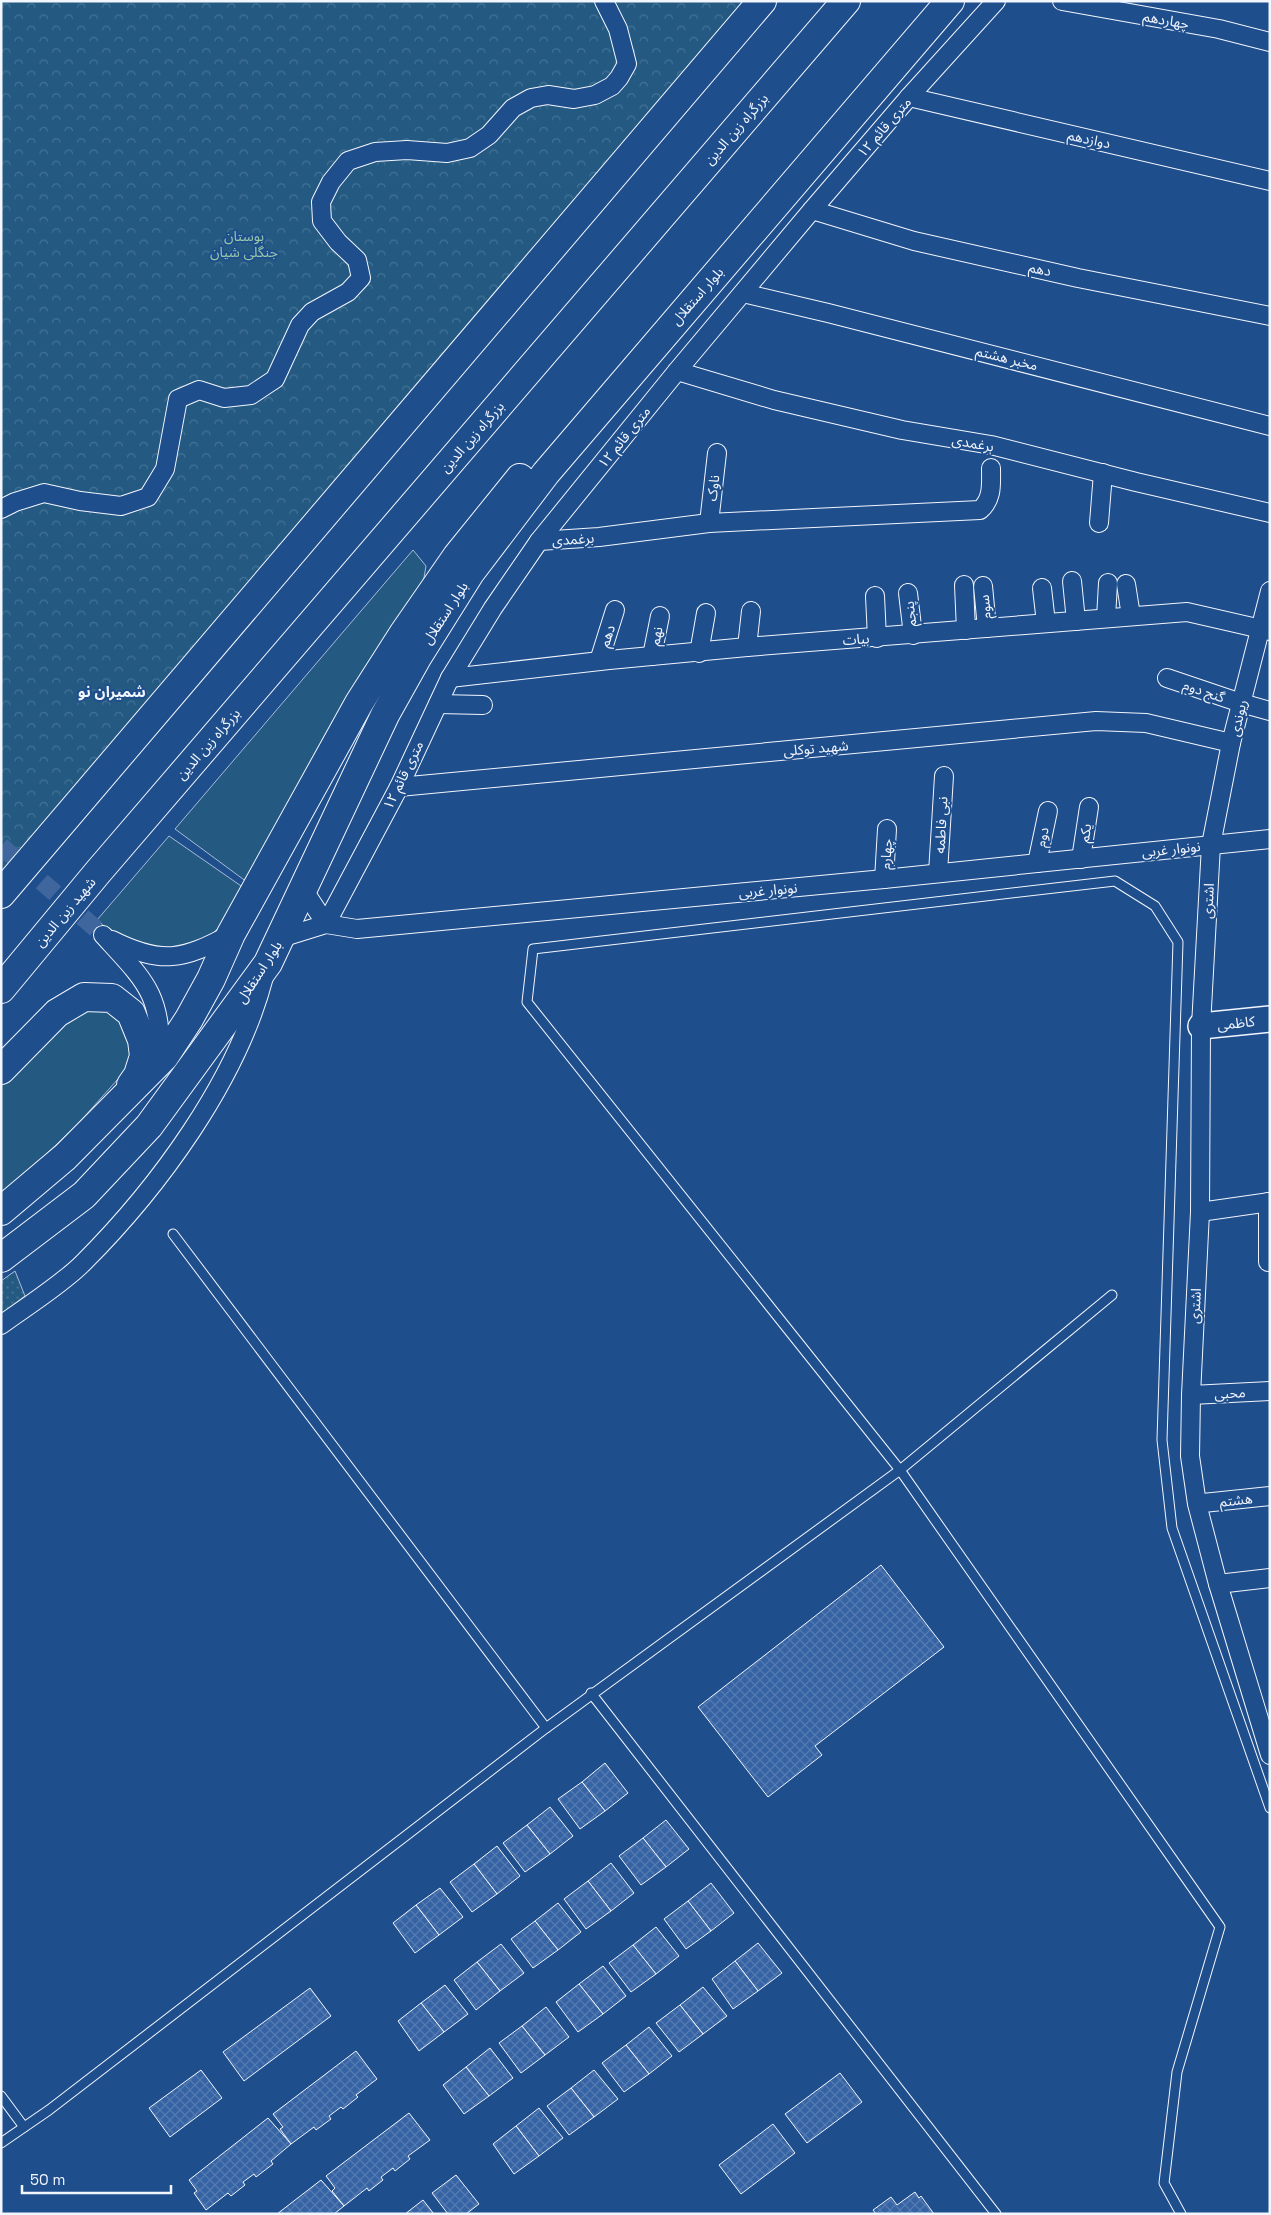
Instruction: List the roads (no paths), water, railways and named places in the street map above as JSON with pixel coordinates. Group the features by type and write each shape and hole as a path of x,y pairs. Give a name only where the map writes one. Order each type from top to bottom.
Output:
{"main road":[{"path":"1,894 762,1"},
{"name":"بزرگراه زین الدین","path":"98,872 846,1"},
{"name":"بلوار استقلال","path":"1,1211 65,1156 160,1062 189,1019 219,964 231,934 360,703 403,634 457,556 531,464 926,1"},
{"name":"بلوار استقلال","path":"1,1258 84,1195 149,1126 268,963 385,715 418,656 470,573 540,481 950,1"},
{"path":"322,768 333,760 342,759 353,770 354,780"},
{"name":"شهید زین الدین","path":"1,989 98,872"},
{"path":"1,1070 57,1013 84,997 112,998 131,1014 142,1040 144,1056 138,1074 121,1101"},
{"path":"28,1189 21,1200 18,1210 27,1221 51,1220"}],"street":[{"path":"1,509 15,502 44,493 80,501 120,506 148,497 165,468 178,400 200,390 224,398 251,395 275,379 300,325 312,312 348,292 361,278 358,260 338,242 322,221 321,202 331,182 348,161 375,152 407,150 447,154 470,148 489,135 513,108 531,98 548,95 574,99 595,95 612,86 627,64 618,29 604,1"},
{"name":"۱۲ متری قائم","path":"326,924 399,786 450,678 493,608 539,541 677,371 744,294 812,210 909,97 996,1"},
{"name":"چهاردهم","path":"1062,1 1219,29 1270,42"},
{"name":"دوازدهم","path":"909,97 1270,181"},
{"name":"دهم","path":"812,210 914,241 1078,278 1270,316"},
{"name":"مخبر هشتم","path":"744,294 856,320 1270,426"},
{"name":"برغمدی","path":"677,371 793,404 902,430 991,445 1270,513"},
{"name":"ناوک","path":"709,523 717,453"},
{"name":"برغمدی","path":"539,541 599,537 709,523 980,510 986,504 990,495 991,468"},
{"path":"1099,523 1103,473"},
{"path":"1072,581 1076,621"},
{"path":"1106,618 1108,583"},
{"path":"1126,584 1131,616"},
{"path":"964,585 966,630"},
{"name":"سوم","path":"983,586 987,628"},
{"path":"1042,588 1046,624"},
{"name":"ریوندی","path":"1211,845 1231,743 1241,703 1265,631 1270,591"},
{"name":"پنجم","path":"908,593 912,635"},
{"path":"876,596 877,638"},
{"name":"دهم","path":"599,661 615,610"},
{"path":"746,647 751,612"},
{"name":"بیات","path":"450,678 746,647 1187,612 1265,631"},
{"path":"699,653 706,613"},
{"name":"نهم","path":"652,656 660,616"},
{"name":"گنج دوم","path":"1167,678 1270,711"},
{"path":"438,704 483,705"},
{"name":"شهید توکلی","path":"399,786 1096,721 1146,723 1231,743"},
{"name":"نبی فاطمه","path":"938,873 944,776"},
{"name":"یکم","path":"1081,859 1090,807"},
{"name":"دوم","path":"1037,863 1048,811"},
{"name":"چهارم","path":"884,879 887,829"},
{"name":"نونوار غربی","path":"326,924 357,929 884,879 1270,839"},
{"name":"اشتری","path":"1211,845 1202,1026 1200,1212 1190,1456 1197,1504 1218,1584 1269,1751"},
{"path":"281,938 326,924 303,889"},
{"path":"160,1062 161,1033 158,1013 149,988 103,935 148,956 165,957 180,955 207,947 231,934"},
{"path":"1,1325 81,1264 155,1181 225,1075 256,1009 268,963"},
{"name":"کاظمی","path":"1202,1026 1270,1019"},
{"path":"1200,1212 1269,1202 1268,1262"},
{"name":"محبی","path":"1191,1395 1270,1391"},
{"name":"هشتم","path":"1203,1503 1270,1496"},
{"path":"1218,1584 1270,1578"}],"lane":[{"path":"1181,2214 1164,2183 1177,2072 1220,1927 900,1470 527,1002 534,949 1115,881 1155,906 1178,942 1162,1440 1172,1528 1270,1808"},
{"path":"173,1234 546,1728"},
{"path":"1,2143 591,1694 900,1470 1112,1295"},
{"path":"591,1694 996,2214"},
{"path":"1,2096 24,2127"}],"tunnel":[{"path":"1,846 103,935"}],"district":[{"name":"شمیران نو","path":"112,691"}],"park label":[{"name":"بوستان جنگلی شیان","path":"244,244"}]}
